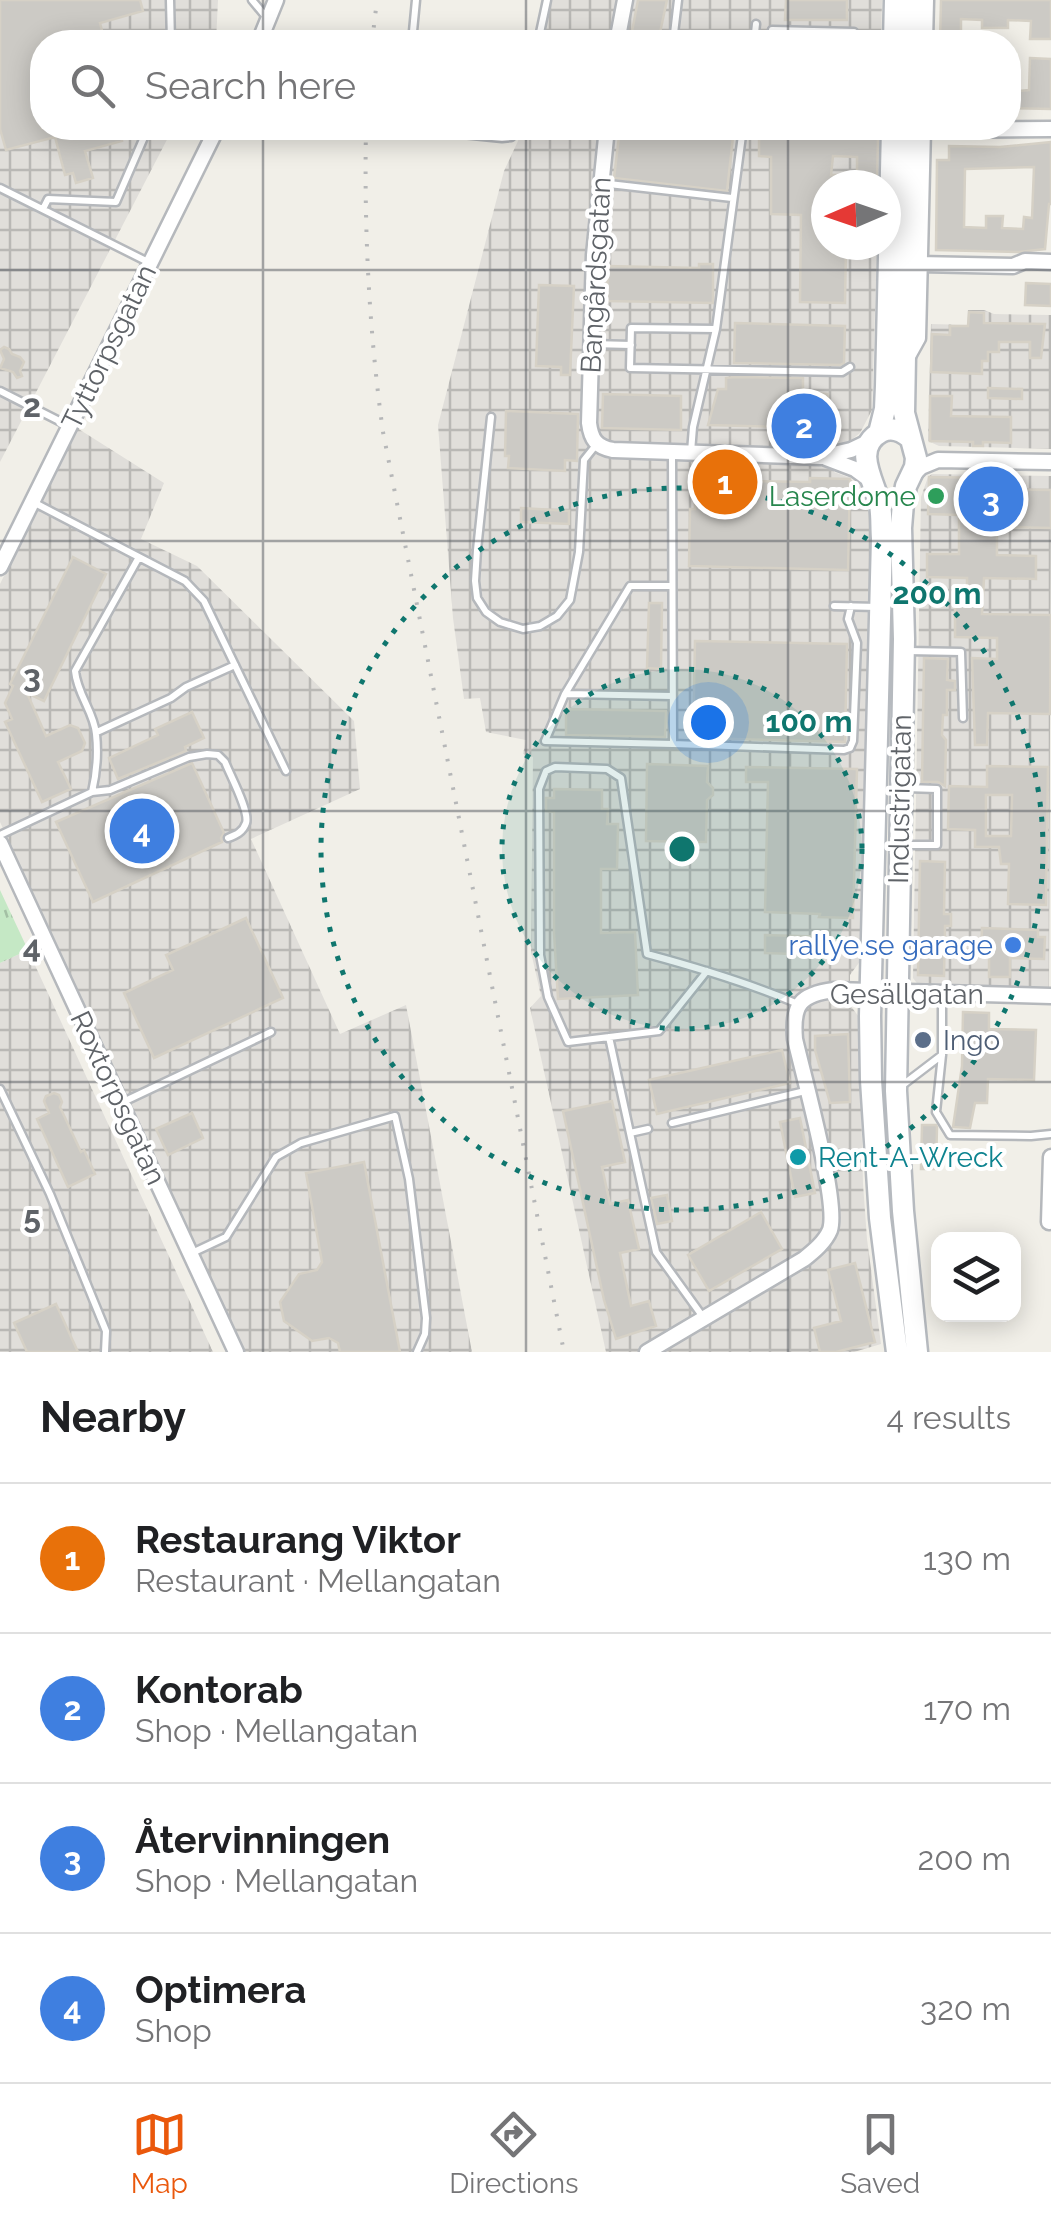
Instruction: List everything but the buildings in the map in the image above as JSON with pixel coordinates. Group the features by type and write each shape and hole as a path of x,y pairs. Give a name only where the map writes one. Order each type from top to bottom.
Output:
{"main road":[{"path":"894,30 895,0"},
{"path":"911,30 912,0"},
{"path":"892,140 886,399 866,460 872,482 888,492 900,491 909,482 916,458 904,413 904,360 917,140"},
{"path":"875,436 897,430 912,441"},
{"name":"Industrigatan","path":"872,482 881,517 871,990 873,1136 897,1352"},
{"name":"Industrigatan","path":"909,482 901,526 904,650 896,1091 903,1211 918,1352"}],"street":[{"path":"265,30 276,0"},
{"path":"619,30 625,0"},
{"path":"925,30 926,0"},
{"path":"1021,129 1051,129"},
{"name":"Tyttorpsgatan","path":"0,567 211,140"},
{"name":"Bangårdsgatan","path":"596,444 589,423 591,344 605,140"},
{"path":"904,360 918,338 918,140"},
{"path":"919,264 1014,266 1025,261 1051,262"},
{"path":"596,444 613,450 821,456 851,450 875,436"},
{"path":"912,441 938,460"},
{"path":"821,456 845,464 872,482"},
{"path":"909,482 921,467 938,460 1051,462"},
{"name":"Roxtorpsgatan","path":"0,843 236,1352"},
{"name":"Gesällgatan","path":"647,1352 804,1259 818,1247 830,1228 831,1199 794,1039 798,1004 825,991 1051,996"},
{"path":"1050,1222 1051,1157"}],"lane":[{"path":"170,0 170,30"},
{"path":"252,0 270,20"},
{"path":"413,30 416,0"},
{"path":"541,30 547,0"},
{"path":"674,30 678,0"},
{"path":"755,30 756,24"},
{"path":"43,209 48,199 116,202 143,140"},
{"path":"691,453 693,427 716,329 740,140"},
{"path":"600,183 732,198"},
{"path":"0,188 150,263"},
{"path":"716,329 631,328 630,368 842,372 850,367"},
{"path":"591,344 631,345"},
{"path":"0,391 70,426"},
{"path":"491,418 475,581 477,598 486,612 500,622 523,629 540,626 557,616 570,600 580,552 584,460 596,444"},
{"path":"672,452 673,744"},
{"path":"32,502 196,592 204,601 286,771"},
{"path":"92,792 96,732 76,685 75,672 139,558"},
{"path":"672,586 630,586 565,694 544,741 850,748 857,643 848,619 850,606"},
{"path":"834,606 880,607"},
{"path":"904,650 961,652 963,718"},
{"path":"96,732 235,664"},
{"path":"565,694 672,696"},
{"path":"0,834 92,792 110,790 189,756 207,754 218,755 225,762 247,816 239,834 228,838"},
{"path":"707,971 659,1031 568,1042 548,998 540,955 539,789 546,771 555,767 607,768 621,778 647,954 707,971 744,982 798,1004"},
{"path":"900,788 937,789 937,845 900,845"},
{"path":"942,992 942,1055 936,1112 950,1135 1051,1134"},
{"path":"120,1104 271,1032"},
{"path":"609,1037 656,1252 704,1318"},
{"path":"896,1091 942,1055"},
{"path":"0,1089 50,1194 106,1331 104,1352"},
{"path":"672,1123 806,1090"},
{"path":"190,1254 226,1237 276,1157 301,1142 395,1116 409,1179 426,1318 425,1334 417,1352"},
{"path":"629,1133 648,1129"}],"shaded area":[{"path":"0,0 218,0 217,30 30,30 30,140 167,140 0,462"},
{"path":"541,0 882,0 881,30 537,30"},
{"path":"518,140 879,140 878,170 811,170 811,260 877,260 872,410 860,433 835,445 834,472 850,478 858,487 871,517 861,960 850,975 850,1005 859,1017 863,1184 881,1344 854,1352 606,1352 530,1008 541,996 531,952 533,757 523,754 526,740 486,732 480,698 464,699 453,618 438,425 504,171"},
{"path":"968,310 1051,315 1051,449 939,446 928,441 931,324 967,325"},
{"path":"77,428 164,483 141,539 197,566 354,721 360,789 251,839 340,1034 406,1005 472,1352 245,1352 0,822 0,584"},
{"path":"932,474 1051,476 1049,990 919,986 913,978 921,497"},
{"path":"28,950 213,1352 0,1352 0,963"}],"green space":[{"path":"0,890 28,950 0,963"}],"railway":[{"path":"373,30 377,0"},
{"path":"366,140 368,280 383,432 564,1352"}],"place":[{"name":"Kontorab","path":"804,426"},
{"name":"Restaurang Viktor","path":"725,482"},
{"name":"Laserdome","path":"936,496"},
{"name":"Återvinningen","path":"991,499"},
{"name":"Optimera","path":"142,831"},
{"name":"rallye.se garage","path":"1013,945"},
{"name":"Ingo","path":"923,1040"},
{"name":"Rent-A-Wreck","path":"798,1157"}]}
